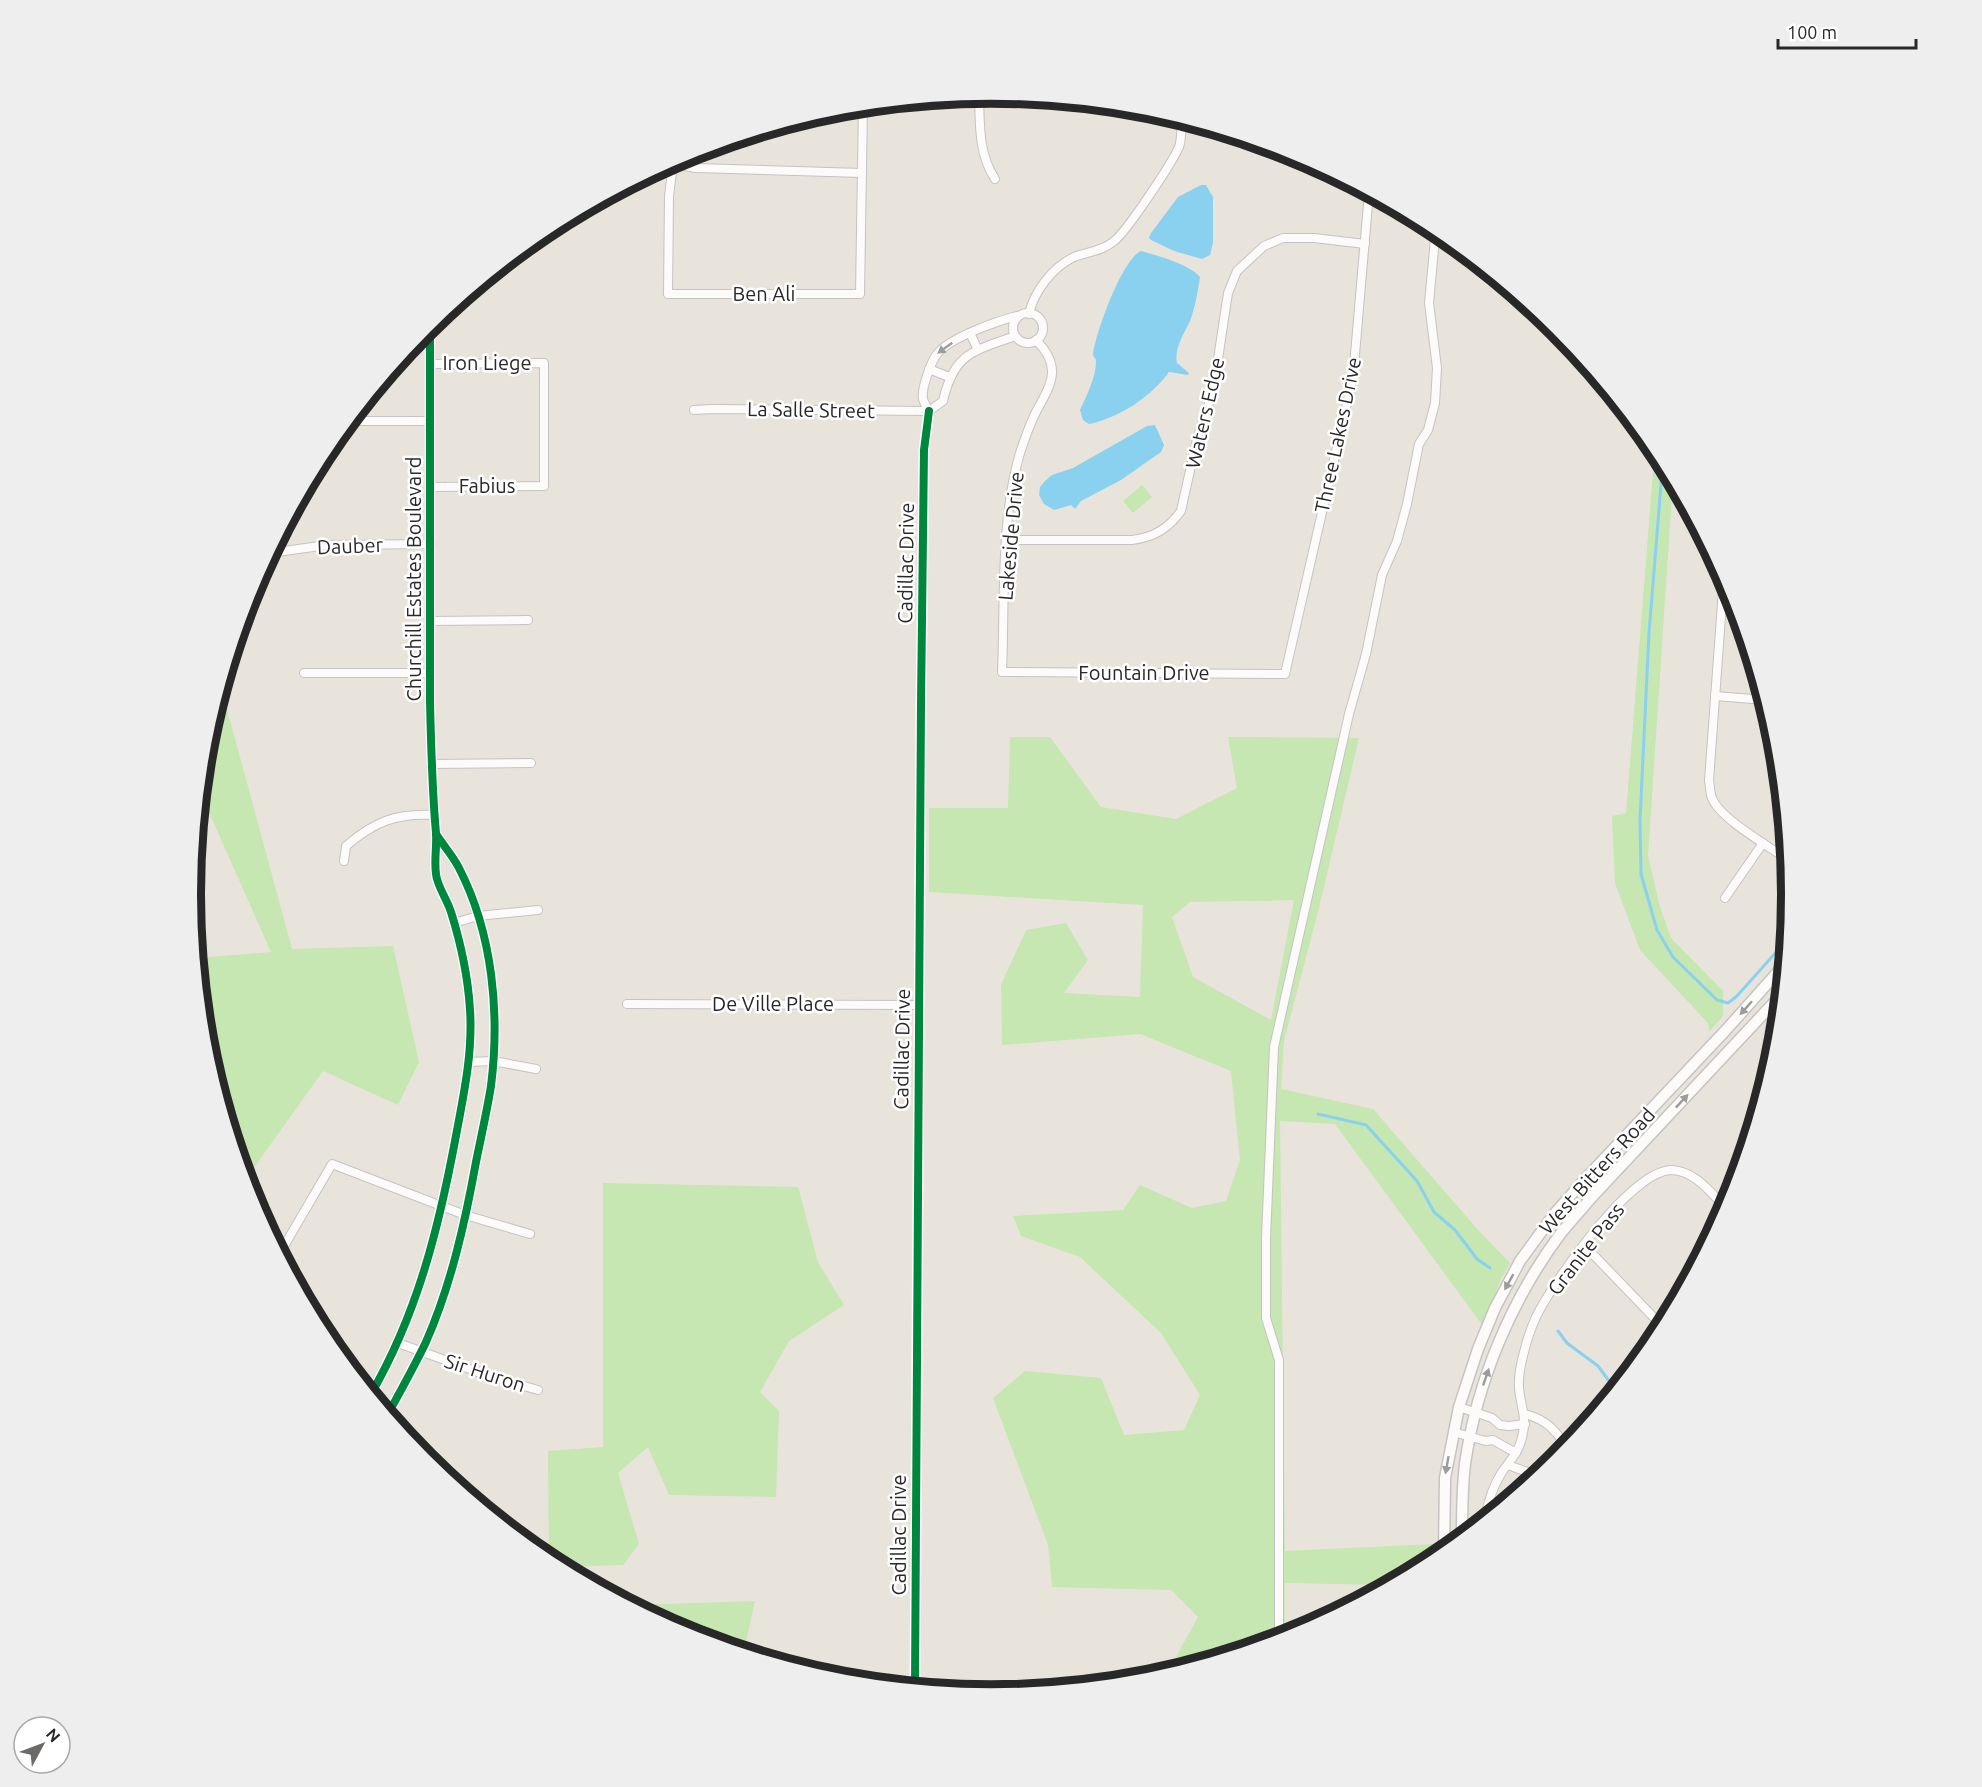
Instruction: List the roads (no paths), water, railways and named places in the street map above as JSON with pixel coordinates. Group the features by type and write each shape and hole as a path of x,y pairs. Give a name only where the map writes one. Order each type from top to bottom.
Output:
{"main road":[{"name":"West Bitters Road","path":"1444,1540 1445,1478 1459,1407 1470,1371 1495,1308 1521,1261 1555,1213 1776,974"},
{"path":"1760,992 1773,1005"},
{"name":"West Bitters Road","path":"1462,1527 1465,1465 1476,1412 1494,1353 1534,1272 1562,1232 1591,1198 1773,1005"},
{"path":"1521,1261 1534,1272"}],"street":[{"path":"980,104 981,146 986,164 995,179"},
{"path":"684,166 862,173 863,114"},
{"path":"1029,314 1037,293 1060,266 1075,257 1110,245 1126,228 1171,161 1180,144 1181,127"},
{"name":"Ben Ali","path":"670,173 668,294 860,294 862,173"},
{"name":"Three Lakes Drive","path":"1285,674 1350,390 1368,200"},
{"name":"Waters Edge","path":"1006,540 1132,540 1147,538 1162,532 1181,511 1197,439 1208,407 1216,372 1228,293 1237,271 1264,246 1283,238 1314,238 1365,244"},
{"path":"1279,1629 1279,1360 1266,1318 1266,1238 1275,1047 1349,714 1366,654 1382,575 1397,541 1419,444 1428,430 1435,403 1437,368 1429,303 1435,240"},
{"path":"1015,336 978,350 964,358 949,377 943,401 929,411 922,397 929,369 937,353 993,322 1017,316 1029,314 1036,316 1042,324 1042,333 1036,340 1027,343 1015,336 1013,326 1017,316"},
{"path":"970,333 978,350"},
{"name":"Churchill Estates Boulevard","path":"375,1387 398,1343 433,1244 466,1083 468,1062 470,1012 467,977 454,923 436,876 436,834 431,764 430,337"},
{"name":"Lakeside Drive","path":"1002,672 1006,540 1013,479 1036,412 1050,387 1053,375 1052,364 1047,352 1036,340"},
{"name":"Iron Liege","path":"430,364 544,363 544,486"},
{"path":"929,369 949,377"},
{"name":"La Salle Street","path":"694,410 929,411"},
{"name":"Cadillac Drive","path":"915,1680 924,450 929,411"},
{"path":"358,421 430,421"},
{"name":"Fabius","path":"431,486 544,486"},
{"name":"Dauber","path":"279,552 327,545 431,544"},
{"path":"1723,595 1709,780 1711,797 1727,818 1779,854"},
{"path":"430,621 528,620"},
{"name":"Fountain Drive","path":"1002,672 1285,674"},
{"path":"303,674 430,673"},
{"path":"1715,696 1756,699"},
{"path":"431,764 531,763"},
{"path":"344,861 346,846 372,826 399,816 434,815"},
{"name":"Churchill Estates Boulevard","path":"392,1408 421,1351 436,1315 457,1251 491,1086 493,1061 495,1012 491,974 477,916 459,867 436,834"},
{"path":"1725,898 1763,843"},
{"path":"454,923 477,916 538,910"},
{"name":"De Ville Place","path":"627,1004 920,1005"},
{"path":"468,1062 493,1061 536,1069"},
{"path":"284,1246 332,1164 465,1215 530,1234"},
{"name":"Granite Pass","path":"1487,1508 1495,1485 1519,1448 1525,1424 1519,1390 1523,1354 1535,1318 1564,1271 1615,1209 1643,1181 1654,1174 1671,1170 1688,1174 1719,1201"},
{"path":"1584,1245 1656,1320"},
{"name":"Sir Huron","path":"398,1343 489,1376 538,1390"},
{"path":"1459,1407 1495,1419 1500,1425 1500,1432 1493,1440"},
{"path":"1525,1414 1539,1418 1550,1426 1561,1440"},
{"path":"1500,1425 1525,1424"},
{"path":"1453,1432 1486,1441 1493,1440 1516,1453"},
{"path":"1508,1465 1528,1472"}],"water":[{"path":"1201,185 1206,185 1213,197 1213,243 1210,255 1202,259 1174,251 1151,240 1149,238 1151,233 1178,197"},
{"path":"1141,251 1189,268 1200,277 1192,316 1180,341 1176,357 1177,363 1189,373 1188,375 1169,372 1153,390 1134,405 1112,417 1089,424 1083,420 1080,410 1096,368 1093,352 1099,331 1120,278 1134,256"},
{"path":"1155,425 1164,445 1161,452 1121,480 1081,501 1075,509 1071,505 1054,510 1044,504 1039,495 1040,487 1052,475 1073,468 1147,426"}],"waterway":[{"path":"1662,477 1649,633 1640,820 1641,874 1657,930 1673,957 1717,1000 1728,1003 1737,996 1779,949"},
{"path":"1318,1114 1366,1125 1417,1181 1434,1212 1455,1230 1477,1259 1490,1268"},
{"path":"1558,1331 1567,1343 1598,1366 1611,1383"}]}
